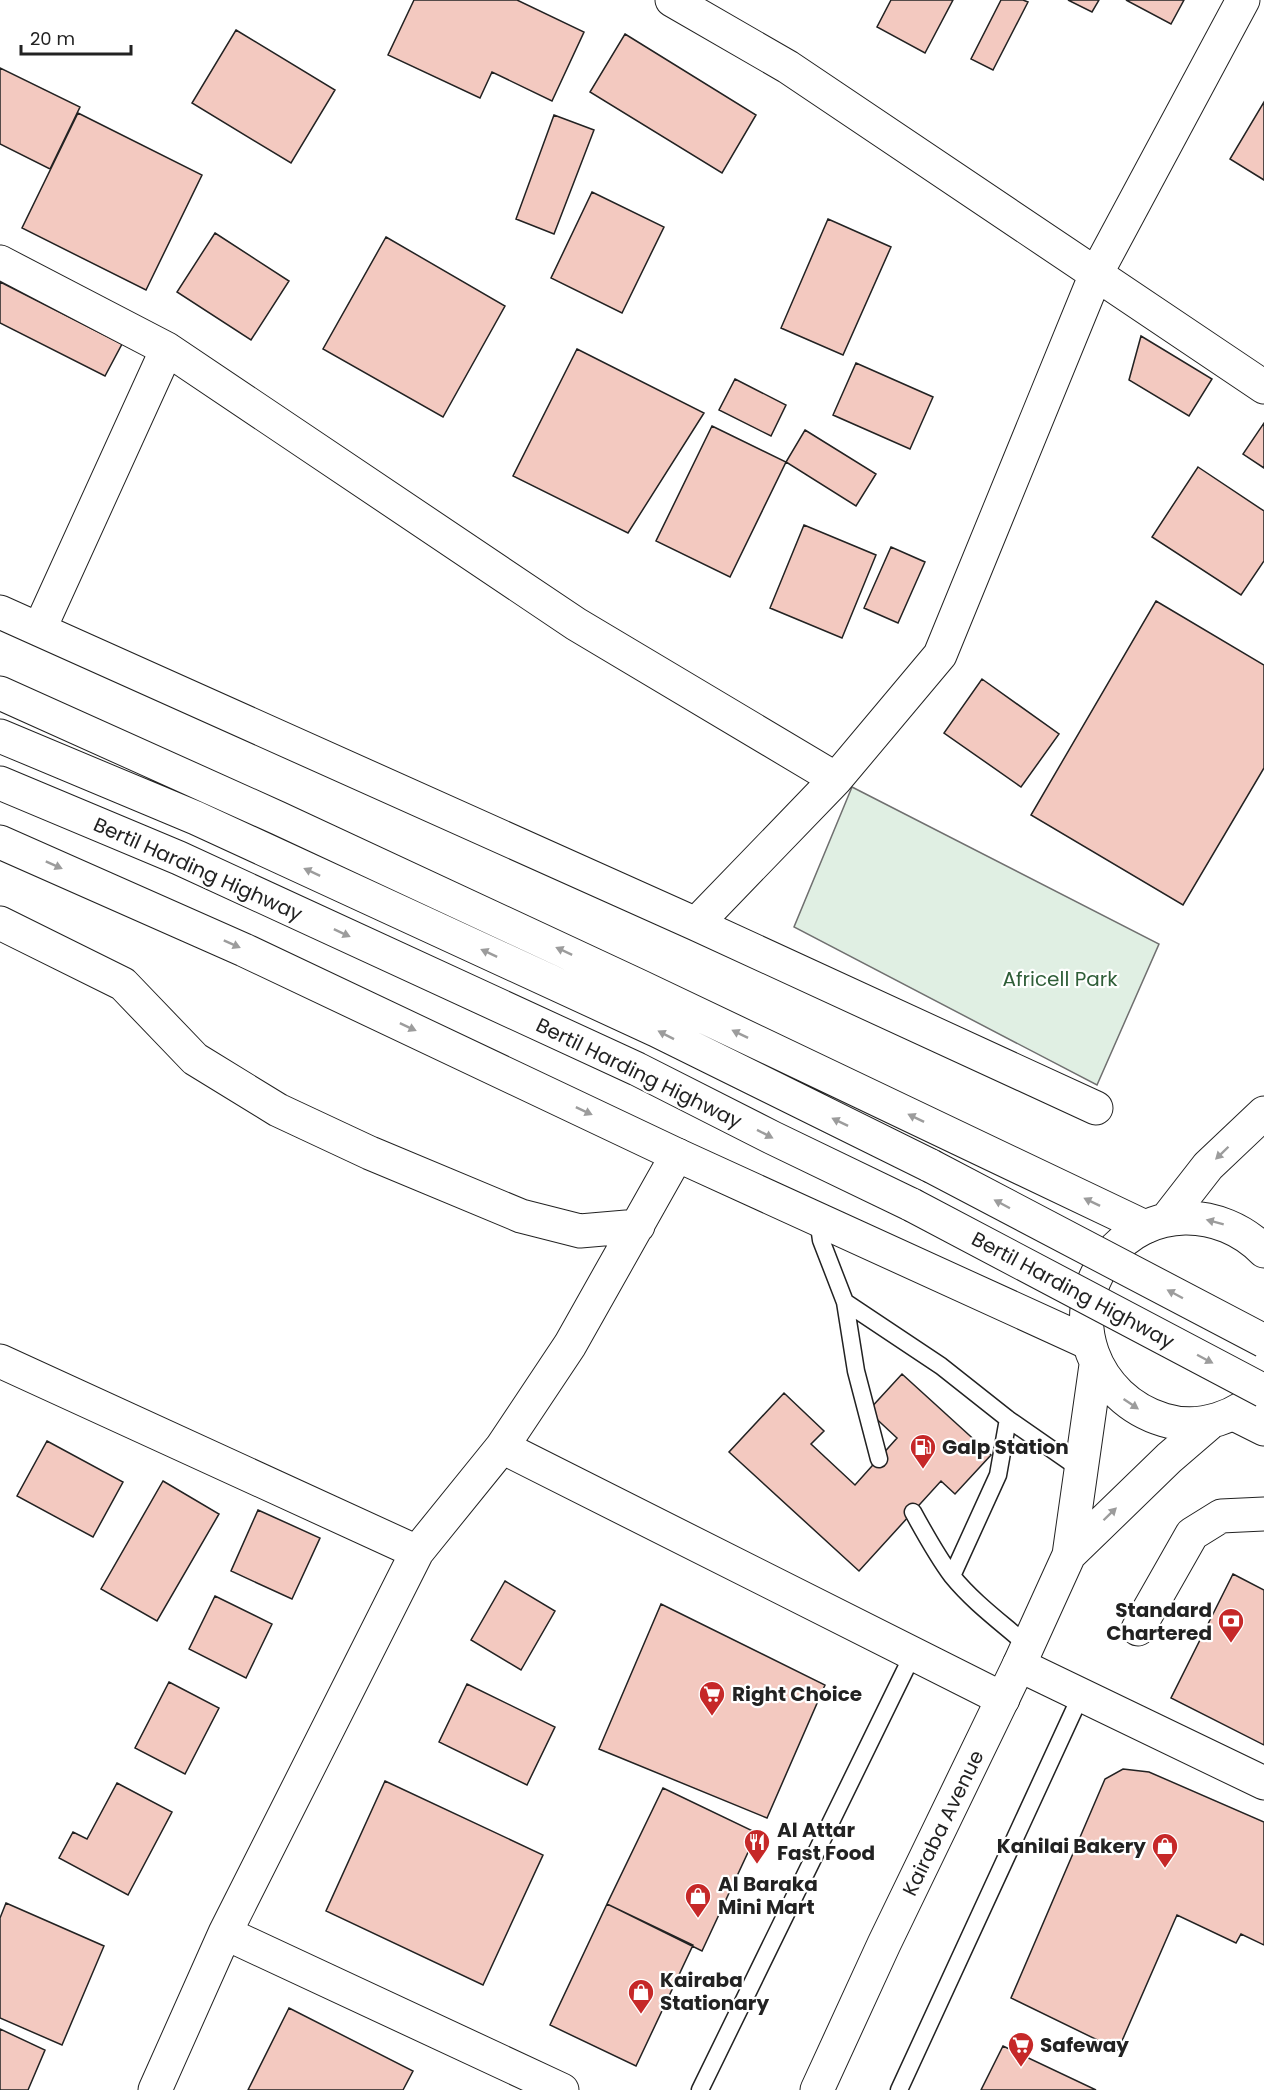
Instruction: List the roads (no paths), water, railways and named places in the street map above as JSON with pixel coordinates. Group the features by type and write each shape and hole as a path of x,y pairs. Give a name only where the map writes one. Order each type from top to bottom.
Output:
{"street":[{"path":"672,0 788,67 1264,387"},
{"path":"696,924 836,779 940,655 1096,274 1244,0"},
{"path":"0,261 167,349 576,624 836,779"},
{"path":"40,628 167,349"},
{"path":"0,612 696,924 1096,1107"},
{"path":"0,693 278,818 1155,1224"},
{"path":"0,736 196,818 656,1030 931,1166 1264,1341"},
{"name":"Bertil Harding Highway","path":"0,783 179,858 637,1069 772,1138 912,1205 1264,1391"},
{"path":"0,842 244,950 677,1155 818,1219 1093,1354"},
{"path":"0,923 123,984 195,1059 278,1110 370,1153 521,1216 580,1231 638,1226"},
{"path":"1155,1224 1208,1166 1264,1113"},
{"path":"155,2090 225,1933 417,1552 502,1447 570,1345 677,1155"},
{"path":"1264,1251 1253,1240 1234,1228 1212,1220 1189,1217 1155,1224 1125,1240 1109,1256 1096,1276 1089,1298 1086,1320 1093,1354 1109,1385 1125,1401 1145,1413 1167,1421 1190,1424 1223,1418 1264,1429"},
{"path":"1069,1556 1093,1354"},
{"path":"0,1361 417,1552"},
{"path":"1069,1556 1169,1458 1223,1418 1254,1401 1264,1391"},
{"path":"502,1447 1003,1699"},
{"path":"1138,1629 1192,1534 1221,1516 1264,1514"},
{"name":"Kairaba Avenue","path":"817,2090 1069,1556"},
{"path":"1024,1655 1081,1695 1264,1783"},
{"path":"225,1933 562,2090"}],"lane":[{"path":"818,1219 821,1239 845,1302 856,1371 879,1459"},
{"path":"845,1302 941,1366 1008,1419 1080,1469"},
{"path":"952,1576 998,1475 1008,1419"},
{"path":"913,1512 952,1576 1024,1655"},
{"path":"700,2090 913,1654"},
{"path":"899,2090 1081,1695"}],"place":[{"name":"Galp Station","path":"923,1470"},
{"name":"Standard Chartered","path":"1231,1644"},
{"name":"Right Choice","path":"712,1717"},
{"name":"Al Attar Fast Food","path":"757,1865"},
{"name":"Kanilai Bakery","path":"1165,1869"},
{"name":"Al Baraka Mini Mart","path":"698,1919"},
{"name":"Kairaba Stationary","path":"641,2015"},
{"name":"Safeway","path":"1021,2068"}],"park label":[{"name":"Africell Park","path":"1060,979"}]}
